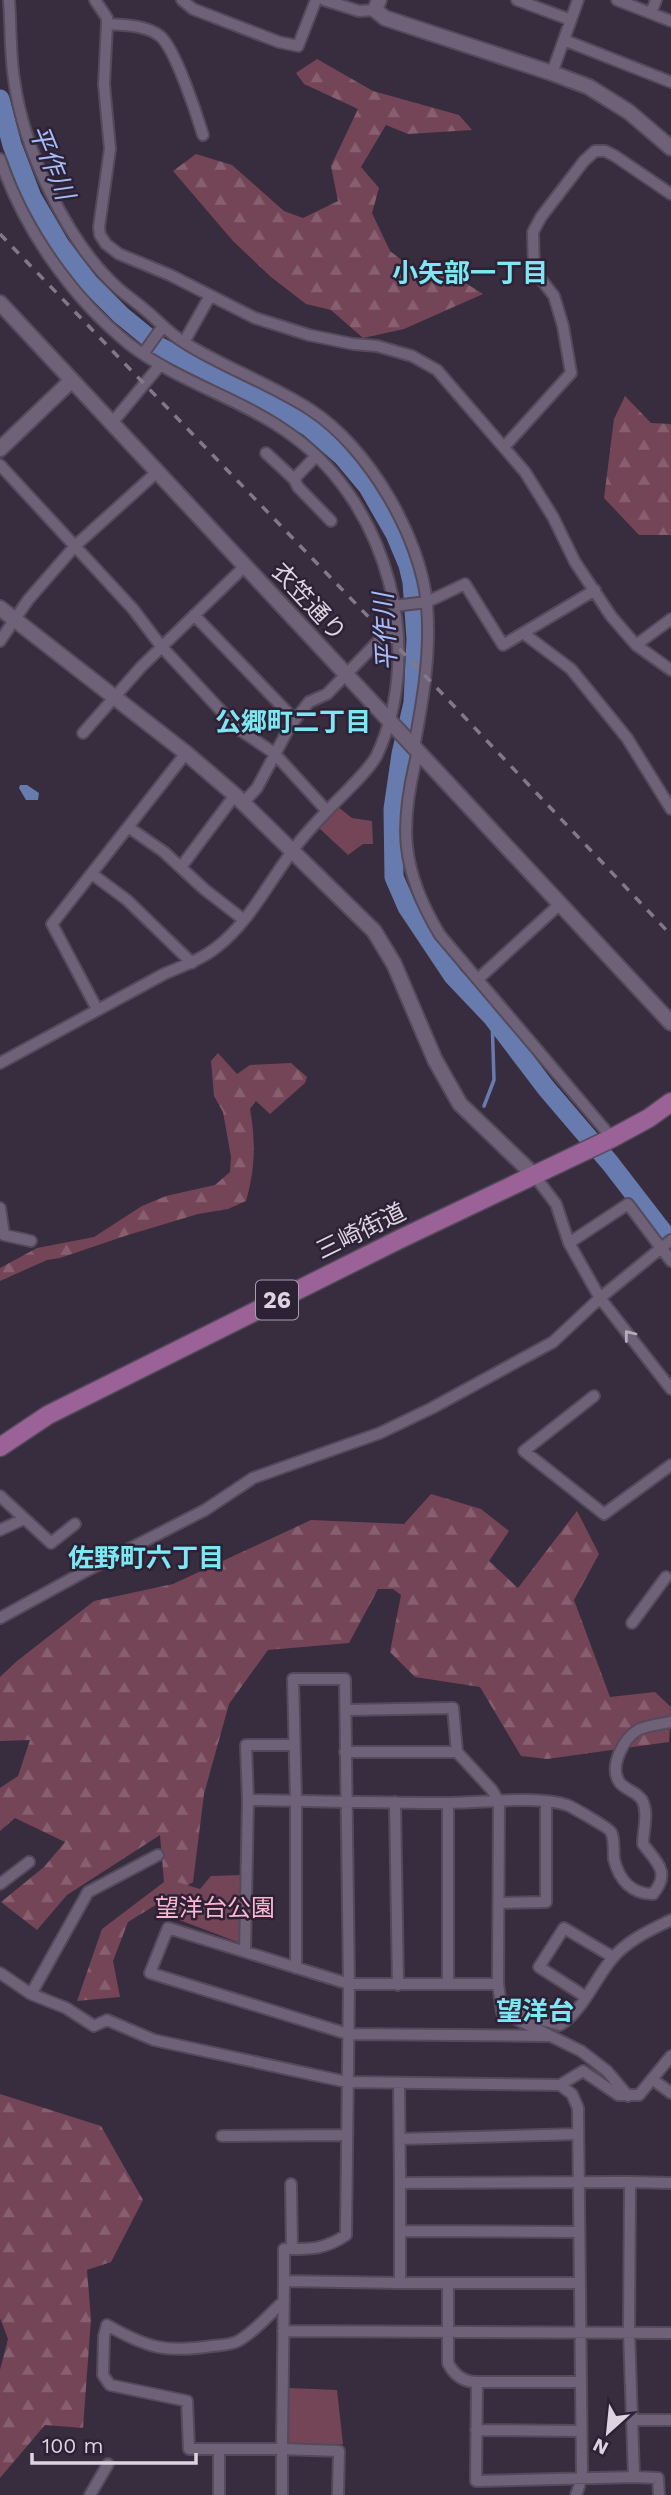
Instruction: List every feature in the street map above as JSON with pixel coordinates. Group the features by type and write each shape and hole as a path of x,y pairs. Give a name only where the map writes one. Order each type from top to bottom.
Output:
{"main road":[{"name":"三崎街道","path":"0,1447 48,1415 390,1244 611,1138 649,1118 671,1102"}],"street":[{"path":"9,0 14,80 20,109 44,178 77,239 99,268 118,289 162,328 311,410 331,425 363,457 387,493 411,544 424,602 428,644 424,697 407,803 407,851 411,877 423,908 440,935 611,1138"},
{"path":"95,0 107,18 104,84 110,149 99,227 100,235 106,244 119,254 170,275 255,318 283,328 353,344 377,345 412,356 437,370 525,471 553,517 575,562 607,610 636,645 671,670"},
{"path":"182,0 193,9 279,42 298,46 316,0"},
{"path":"324,0 359,11 377,5 385,18 589,87 629,112 671,148"},
{"path":"517,0 571,20"},
{"path":"552,73 578,0"},
{"path":"617,0 671,21"},
{"path":"651,13 656,0"},
{"path":"107,24 139,26 159,36 167,45 187,89 203,135"},
{"path":"564,40 671,82"},
{"path":"505,446 571,373 563,326 554,296 534,270 533,232 541,217 584,161 595,151 605,151 615,156 671,194"},
{"path":"0,159 17,200 60,271 113,329 160,365 275,424 316,456 348,493 375,540 397,606 392,723 375,758 292,851 244,920 217,947 192,963 164,974 0,1063"},
{"path":"184,342 210,296"},
{"name":"衣笠通り","path":"0,303 671,1023"},
{"path":"144,353 162,328"},
{"path":"112,423 160,365"},
{"path":"0,449 72,380"},
{"path":"267,453 331,521"},
{"path":"294,479 316,456"},
{"path":"0,465 134,609 161,646 237,728 274,752 327,811"},
{"path":"0,641 28,600 75,547 158,472"},
{"path":"83,733 161,646 245,566"},
{"path":"397,606 424,602 465,584 503,645 594,590"},
{"path":"0,608 186,753 239,799 360,917 384,944 421,1032 460,1104 534,1175 556,1204 569,1243 600,1298 671,1389"},
{"path":"194,615 295,720"},
{"path":"636,645 671,619"},
{"path":"181,867 239,799 257,788 274,752 309,702 327,694 396,624"},
{"path":"523,633 571,668 628,738 671,809"},
{"path":"97,1009 52,924 186,753"},
{"path":"128,827 164,852 204,889 244,920"},
{"path":"92,874 127,900 192,963"},
{"path":"478,979 560,904"},
{"path":"569,1243 628,1203 664,1245 671,1261"},
{"path":"0,1209 4,1235 31,1241"},
{"path":"0,1618 205,1510 253,1478 380,1433 554,1342 600,1298 664,1245"},
{"path":"594,1396 524,1451 604,1514 671,1465"},
{"path":"0,1496 51,1543 75,1524"},
{"path":"0,1530 24,1519"},
{"path":"632,1623 669,1576"},
{"path":"282,2495 284,2249 319,2249 334,2244 346,2235 349,1984 345,1679 293,1679 296,1968"},
{"path":"346,1710 453,1707 457,1752 492,1790 499,1802 498,1984 502,2012 581,2051 607,2071 628,2096"},
{"path":"247,1800 546,1802 568,1805 584,1816 603,1823 611,1831 614,1858 620,1875 628,1886 642,1894 653,1894 661,1888 666,1875 664,1867 643,1844 645,1810 642,1799 620,1783 616,1773 616,1760 628,1739 639,1730 671,1723"},
{"path":"245,1951 246,1745 293,1745"},
{"path":"345,1752 457,1752"},
{"path":"395,1802 398,1985"},
{"path":"499,1903 546,1902 546,1802"},
{"path":"447,1803 448,1984"},
{"path":"30,1994 88,1892 158,1855"},
{"path":"0,1884 29,1862"},
{"path":"508,2015 516,2013 560,2025 571,2017 613,1957 642,1934 671,1920"},
{"path":"498,1984 349,1984 168,1928 150,1973 348,2034 550,2036"},
{"path":"586,1997 539,1967 564,1928 613,1957"},
{"path":"0,1973 30,1994 66,2008 94,2026 107,2020 154,2040 347,2082 560,2085 583,2071 618,2095 628,2096 639,2095 671,2056"},
{"path":"652,2079 671,2092"},
{"path":"400,2083 400,2283"},
{"path":"560,2085 572,2094 578,2108 582,2478 576,2495"},
{"path":"400,2139 578,2134"},
{"path":"222,2136 346,2135"},
{"path":"630,2182 629,2332 634,2477"},
{"path":"400,2183 671,2183"},
{"path":"290,2184 292,2249"},
{"path":"400,2231 579,2232"},
{"path":"284,2281 580,2283"},
{"path":"448,2283 448,2363 452,2371 469,2382 580,2382"},
{"path":"284,2301 256,2329 236,2343 189,2350 155,2347 134,2340 107,2325 104,2336 103,2375 110,2385 187,2401 188,2449 339,2451 338,2495"},
{"path":"283,2331 671,2333"},
{"path":"477,2382 476,2482 658,2478 659,2495"},
{"path":"633,2420 671,2420"},
{"path":"476,2430 581,2431"},
{"path":"219,2449 219,2495"},
{"path":"90,2495 108,2465"},
{"path":"482,2481 482,2495"}],"green space":[{"path":"317,59 373,91 459,115 472,130 408,134 386,125 361,167 379,188 372,213 390,251 427,280 448,272 483,294 404,329 363,338 331,310 306,304 271,277 233,241 173,171 196,154 232,165 284,211 303,218 338,201 331,166 358,109 304,84 296,73"},
{"path":"625,396 651,423 671,424 671,535 639,535 604,498 614,419"},
{"path":"337,806 352,818 372,821 373,844 363,844 348,855 319,828"},
{"path":"218,1053 237,1074 250,1065 291,1063 307,1077 305,1083 270,1114 256,1101 250,1109 254,1156 246,1201 228,1209 198,1214 47,1260 0,1281 0,1268 37,1248 94,1237 142,1206 166,1196 215,1185 230,1172 231,1157 223,1112 214,1096 211,1061"},
{"path":"431,1494 481,1509 509,1531 489,1561 518,1588 577,1511 599,1554 574,1600 610,1697 655,1692 671,1707 669,1742 547,1759 521,1756 480,1687 415,1677 390,1652 401,1595 393,1589 378,1589 349,1643 268,1650 229,1704 204,1794 193,1882 128,1922 113,1961 120,1997 77,2001 102,1929 164,1882 160,1835 67,1895 37,1930 1,1902 44,1867 65,1842 15,1818 0,1831 0,1788 18,1776 30,1740 0,1741 0,1677 94,1601 173,1584 311,1520 404,1524"},
{"name":"望洋台公園","path":"240,1875 240,1943 161,1913 171,1880 200,1889 211,1876"},
{"path":"0,2094 101,2126 143,2200 111,2262 87,2270 91,2319 83,2428 45,2425 0,2478 0,2370 8,2339 0,2318"},
{"path":"289,2388 337,2390 343,2444 289,2444"}],"water":[{"path":"20,785 27,785 39,793 38,800 26,800"}],"waterway":[{"name":"平作川","path":"0,99 12,145 32,197 60,245 89,283 121,315 160,347 264,400 309,427 342,456 368,487 395,534 408,565 412,582 416,639 413,703 401,754 393,809 394,877 407,907 453,976 492,1017 671,1242"},
{"path":"484,1106 494,1080 492,1017"}],"railway":[{"path":"0,234 671,935"}],"district":[{"name":"小矢部一丁目","path":"470,273"},
{"name":"公郷町二丁目","path":"293,722"},
{"name":"佐野町六丁目","path":"146,1558"},
{"name":"望洋台","path":"535,2011"}]}
